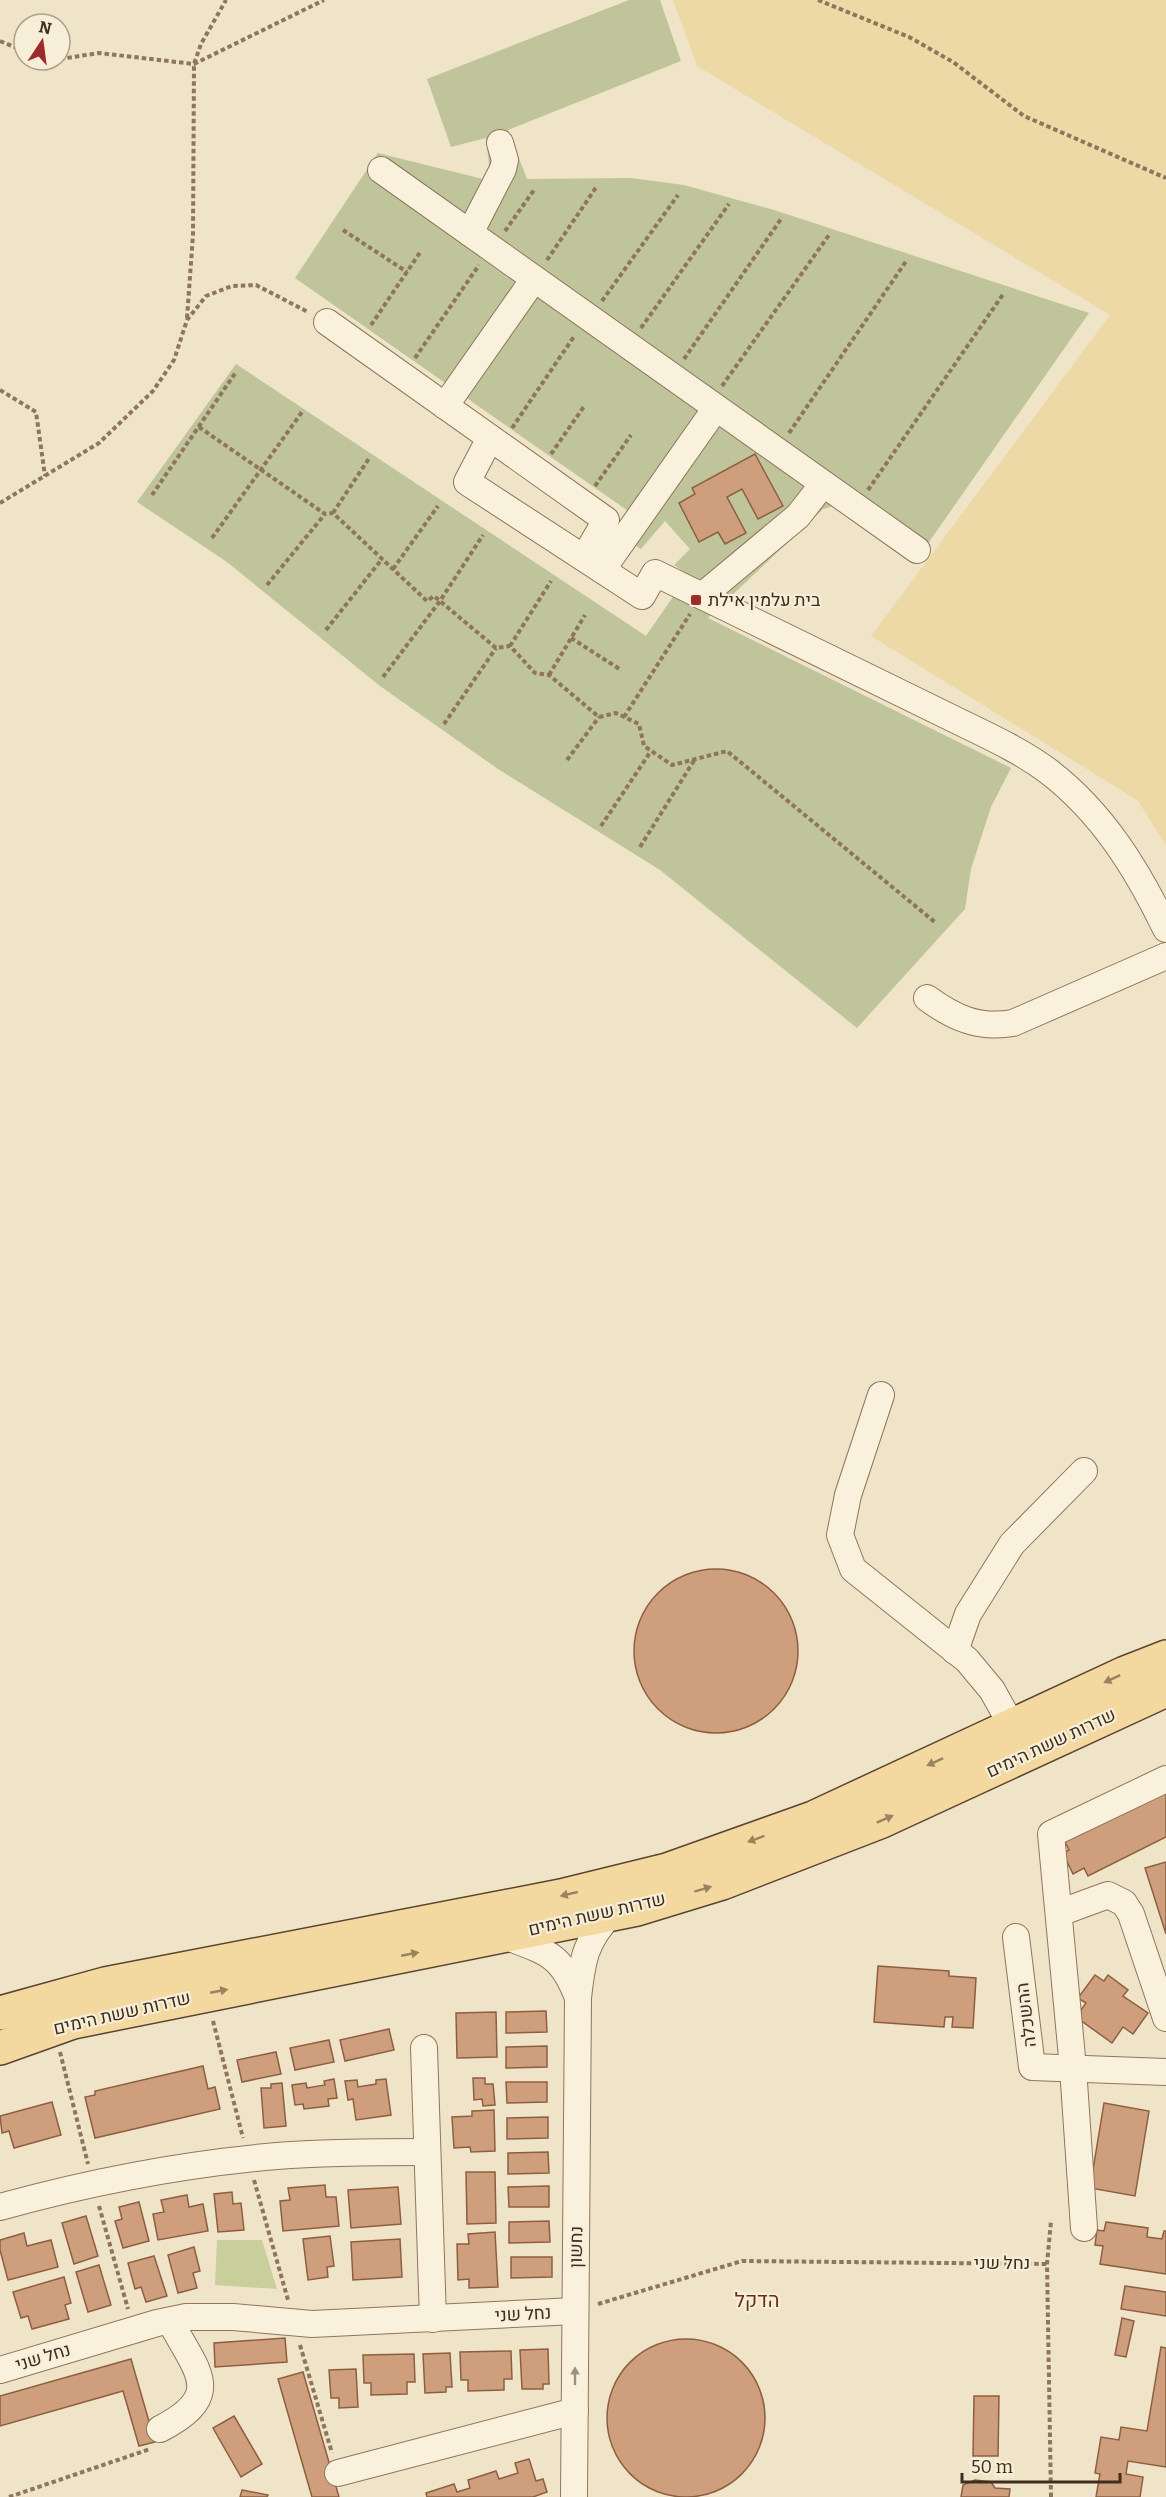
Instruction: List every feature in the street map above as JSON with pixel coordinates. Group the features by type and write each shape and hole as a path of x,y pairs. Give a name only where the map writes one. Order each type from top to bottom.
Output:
{"main road":[{"name":"שדרות ששת הימים","path":"0,2013 105,1984 553,1898 667,1870 813,1818 1125,1673 1166,1657"},
{"name":"שדרות ששת הימים","path":"0,2048 74,2022 637,1909 722,1883 882,1821 1166,1690"}],"street":[{"path":"470,233 503,169 505,160 500,143"},
{"path":"381,170 470,233 487,256 534,279 582,326 629,346 917,550"},
{"path":"445,406 534,279"},
{"path":"327,322 606,520 593,564"},
{"path":"593,564 713,406"},
{"path":"495,442 467,482 642,596 655,573 1012,748 1047,770 1075,793 1114,839 1166,929"},
{"path":"702,596 798,516 823,484"},
{"path":"927,998 963,1020 987,1025 1013,1023 1166,956"},
{"path":"881,1395 848,1496 840,1534 853,1569 967,1660 992,1690 1012,1726"},
{"path":"955,1651 968,1614 1012,1544 1084,1471"},
{"path":"1084,2228 1073,2068 1051,1834 1166,1779"},
{"path":"1059,1913 1108,1895 1124,1903 1131,1914 1166,2018"},
{"name":"נחשון","path":"574,2497 581,1962 600,1926 612,1913"},
{"name":"נחשון","path":"502,1935 542,1950 558,1960 569,1974 579,1998"},
{"name":"ההשכלה","path":"1016,1937 1032,2067 1166,2072"},
{"path":"424,2048 433,2319"},
{"path":"0,2207 143,2174 248,2159 350,2152 427,2152"},
{"name":"נחל שני","path":"0,2370 170,2320 211,2316 294,2323 339,2323 575,2311"},
{"path":"160,2438 195,2406 201,2394 201,2381 170,2320"},
{"path":"338,2473 575,2411"}],"path":[{"path":"0,503 99,443 153,391 174,360 187,320 193,235 194,64 201,44 226,0"},
{"path":"72,56 99,53 194,64 324,0"},
{"path":"818,0 909,37 953,62 1024,116 1166,178"},
{"path":"534,279 597,186"},
{"path":"403,375 534,190"},
{"path":"495,442 678,195"},
{"path":"629,346 729,204"},
{"path":"672,376 781,219"},
{"path":"343,230 407,272"},
{"path":"713,406 829,235"},
{"path":"358,344 421,251"},
{"path":"777,451 907,260"},
{"path":"187,320 206,296 232,286 256,285 327,322"},
{"path":"856,507 1004,293"},
{"path":"152,495 236,372"},
{"path":"0,390 36,412 45,476"},
{"path":"538,472 585,405"},
{"path":"212,538 302,412"},
{"path":"199,427 325,514 333,513 370,457"},
{"path":"583,504 631,435"},
{"path":"393,569 438,506"},
{"path":"333,513 427,601 434,596 496,648"},
{"path":"267,585 325,514"},
{"path":"383,677 440,601 483,535"},
{"path":"326,630 382,559"},
{"path":"444,724 496,648 510,646 552,581"},
{"path":"624,717 702,596"},
{"path":"549,675 585,615"},
{"path":"571,638 621,670"},
{"path":"510,646 535,673 549,675 599,717"},
{"path":"567,760 599,717 616,713 639,724 644,746 672,765 727,751 936,923"},
{"path":"601,826 651,751"},
{"path":"640,847 695,759"},
{"path":"206,1994 248,2159 338,2473"},
{"path":"1051,2221 1047,2264 1051,2497"},
{"name":"נחל שני","path":"575,2311 742,2261 1047,2264"},
{"path":"9,2497 160,2438"}],"green space":[{"path":"629,0 660,0 681,61 508,130 527,179 631,178 684,185 774,210 1089,313 915,562 861,521 833,506 823,509 708,618 1011,768 991,807 971,869 965,909 857,1028 660,870 498,769 380,686 227,562 137,502 236,364 646,636 688,575 674,565 690,549 665,521 641,549 618,535 631,513 295,278 378,153 483,179 489,165 486,138 451,147 427,79"},
{"path":"217,2240 262,2240 277,2289 215,2285"}],"sand":[{"path":"673,0 1166,0 1166,845 1137,800 871,636 1110,315 697,66"}],"building":[{"path":"755,454 783,506 758,519 742,489 727,497 746,533 725,544 718,532 699,542 679,503 695,494 692,488"},
{"path":"716,1569 747,1576 774,1593 791,1620 798,1651 791,1682 774,1709 747,1726 716,1733 685,1726 658,1709 641,1682 634,1651 641,1620 658,1593 685,1576"},
{"path":"1166,1788 1166,1837 1088,1876 1084,1868 1073,1874 1063,1853 1069,1850 1063,1838"},
{"path":"1166,1862 1166,1934 1145,1868"},
{"path":"878,1966 949,1971 949,1976 976,1978 973,2028 952,2027 953,2017 945,2017 944,2027 874,2022"},
{"path":"1095,1975 1104,1981 1108,1975 1128,1990 1123,1996 1148,2013 1133,2034 1123,2027 1112,2043 1076,2017 1086,2003 1078,1998"},
{"path":"546,2011 547,2032 506,2033 506,2012"},
{"path":"496,2012 497,2057 457,2058 456,2013"},
{"path":"389,2029 394,2050 345,2061 340,2040"},
{"path":"329,2040 334,2062 295,2070 290,2048"},
{"path":"547,2046 547,2067 506,2068 506,2047"},
{"path":"276,2052 281,2074 242,2082 237,2060"},
{"path":"203,2066 208,2089 215,2087 220,2109 95,2138 85,2097 95,2095 95,2091"},
{"path":"473,2078 485,2078 485,2084 493,2084 495,2105 483,2106 482,2099 474,2100"},
{"path":"334,2079 337,2098 328,2099 329,2106 304,2109 303,2104 295,2105 292,2085 306,2083 307,2088 325,2085 324,2081"},
{"path":"386,2079 391,2115 356,2120 353,2099 348,2100 345,2081 357,2080 358,2087 376,2084 376,2080"},
{"path":"506,2082 547,2082 547,2102 507,2103"},
{"path":"282,2083 286,2126 264,2128 261,2088 271,2088 271,2084"},
{"path":"52,2102 61,2135 14,2148 9,2131 2,2133 0,2116"},
{"path":"1104,2103 1149,2111 1135,2196 1090,2188"},
{"path":"494,2110 495,2151 471,2152 470,2147 454,2148 452,2117 472,2116 472,2111"},
{"path":"548,2117 548,2138 507,2139 507,2118"},
{"path":"548,2152 549,2173 508,2174 508,2153"},
{"path":"466,2172 495,2172 496,2223 467,2224"},
{"path":"325,2185 326,2197 336,2197 339,2226 283,2231 280,2201 290,2200 288,2188"},
{"path":"549,2186 549,2207 509,2207 508,2187"},
{"path":"398,2187 401,2224 351,2228 348,2190"},
{"path":"232,2192 233,2204 241,2203 244,2230 218,2232 214,2194"},
{"path":"187,2195 189,2207 203,2204 208,2231 158,2240 153,2214 164,2212 161,2200"},
{"path":"139,2202 149,2241 123,2248 115,2221 122,2219 119,2207"},
{"path":"86,2216 98,2256 74,2264 62,2223"},
{"path":"549,2221 550,2242 509,2243 509,2222"},
{"path":"1106,2222 1148,2228 1147,2237 1162,2239 1166,2231 1166,2274 1100,2264 1103,2246 1095,2245 1097,2230 1104,2231"},
{"path":"495,2232 498,2287 469,2288 469,2279 458,2280 457,2244 469,2244 468,2234"},
{"path":"24,2233 27,2246 51,2240 58,2267 8,2280 0,2250 0,2240"},
{"path":"330,2236 334,2266 327,2267 328,2277 308,2280 303,2239"},
{"path":"400,2239 402,2277 353,2280 351,2242"},
{"path":"194,2247 200,2271 193,2273 197,2288 178,2293 168,2255"},
{"path":"154,2256 167,2296 146,2302 141,2287 135,2289 128,2263"},
{"path":"511,2257 552,2257 552,2277 511,2278"},
{"path":"99,2265 111,2305 88,2312 76,2272"},
{"path":"64,2277 71,2303 65,2305 69,2319 32,2329 28,2316 21,2318 13,2292"},
{"path":"1125,2286 1166,2292 1166,2316 1121,2309"},
{"path":"1122,2318 1134,2321 1126,2357 1115,2355"},
{"path":"285,2338 287,2362 215,2367 214,2343"},
{"path":"686,2339 701,2340 716,2345 730,2352 742,2362 752,2374 759,2388 764,2403 764,2433 759,2448 752,2462 742,2474 730,2484 716,2491 701,2496 686,2497 671,2496 656,2491 642,2484 630,2474 620,2462 613,2448 608,2433 607,2418 608,2403 613,2388 620,2374 630,2362 642,2352 656,2345 671,2340"},
{"path":"1161,2347 1166,2348 1166,2467 1128,2461 1126,2474 1143,2477 1140,2497 1096,2497 1100,2474 1095,2473 1101,2437 1119,2440 1121,2427 1147,2431"},
{"path":"548,2349 549,2384 543,2384 543,2389 522,2389 520,2350"},
{"path":"511,2351 512,2379 504,2379 504,2390 468,2391 468,2380 461,2380 460,2352"},
{"path":"450,2353 452,2387 446,2387 446,2392 425,2393 423,2354"},
{"path":"414,2354 415,2382 407,2382 407,2394 371,2395 371,2383 364,2383 363,2355"},
{"path":"131,2359 155,2442 139,2446 123,2391 0,2426 0,2396"},
{"path":"356,2369 358,2407 339,2408 339,2398 331,2398 329,2370"},
{"path":"303,2372 339,2497 312,2497 278,2379"},
{"path":"974,2396 999,2396 998,2456 973,2456"},
{"path":"234,2416 262,2464 241,2477 213,2428"},
{"path":"529,2459 536,2481 543,2479 547,2492 533,2497 427,2497 426,2493 454,2484 457,2492 470,2488 468,2480 496,2471 499,2479 518,2473 515,2463"},
{"path":"975,2480 991,2482 995,2488 1010,2489 1009,2497 961,2497 963,2485"},
{"path":"242,2490 268,2495 267,2497 240,2497"}],"place":[{"name":"בית עלמין אילת","path":"696,600"}],"district":[{"name":"הדקל","path":"757,2300"}]}
